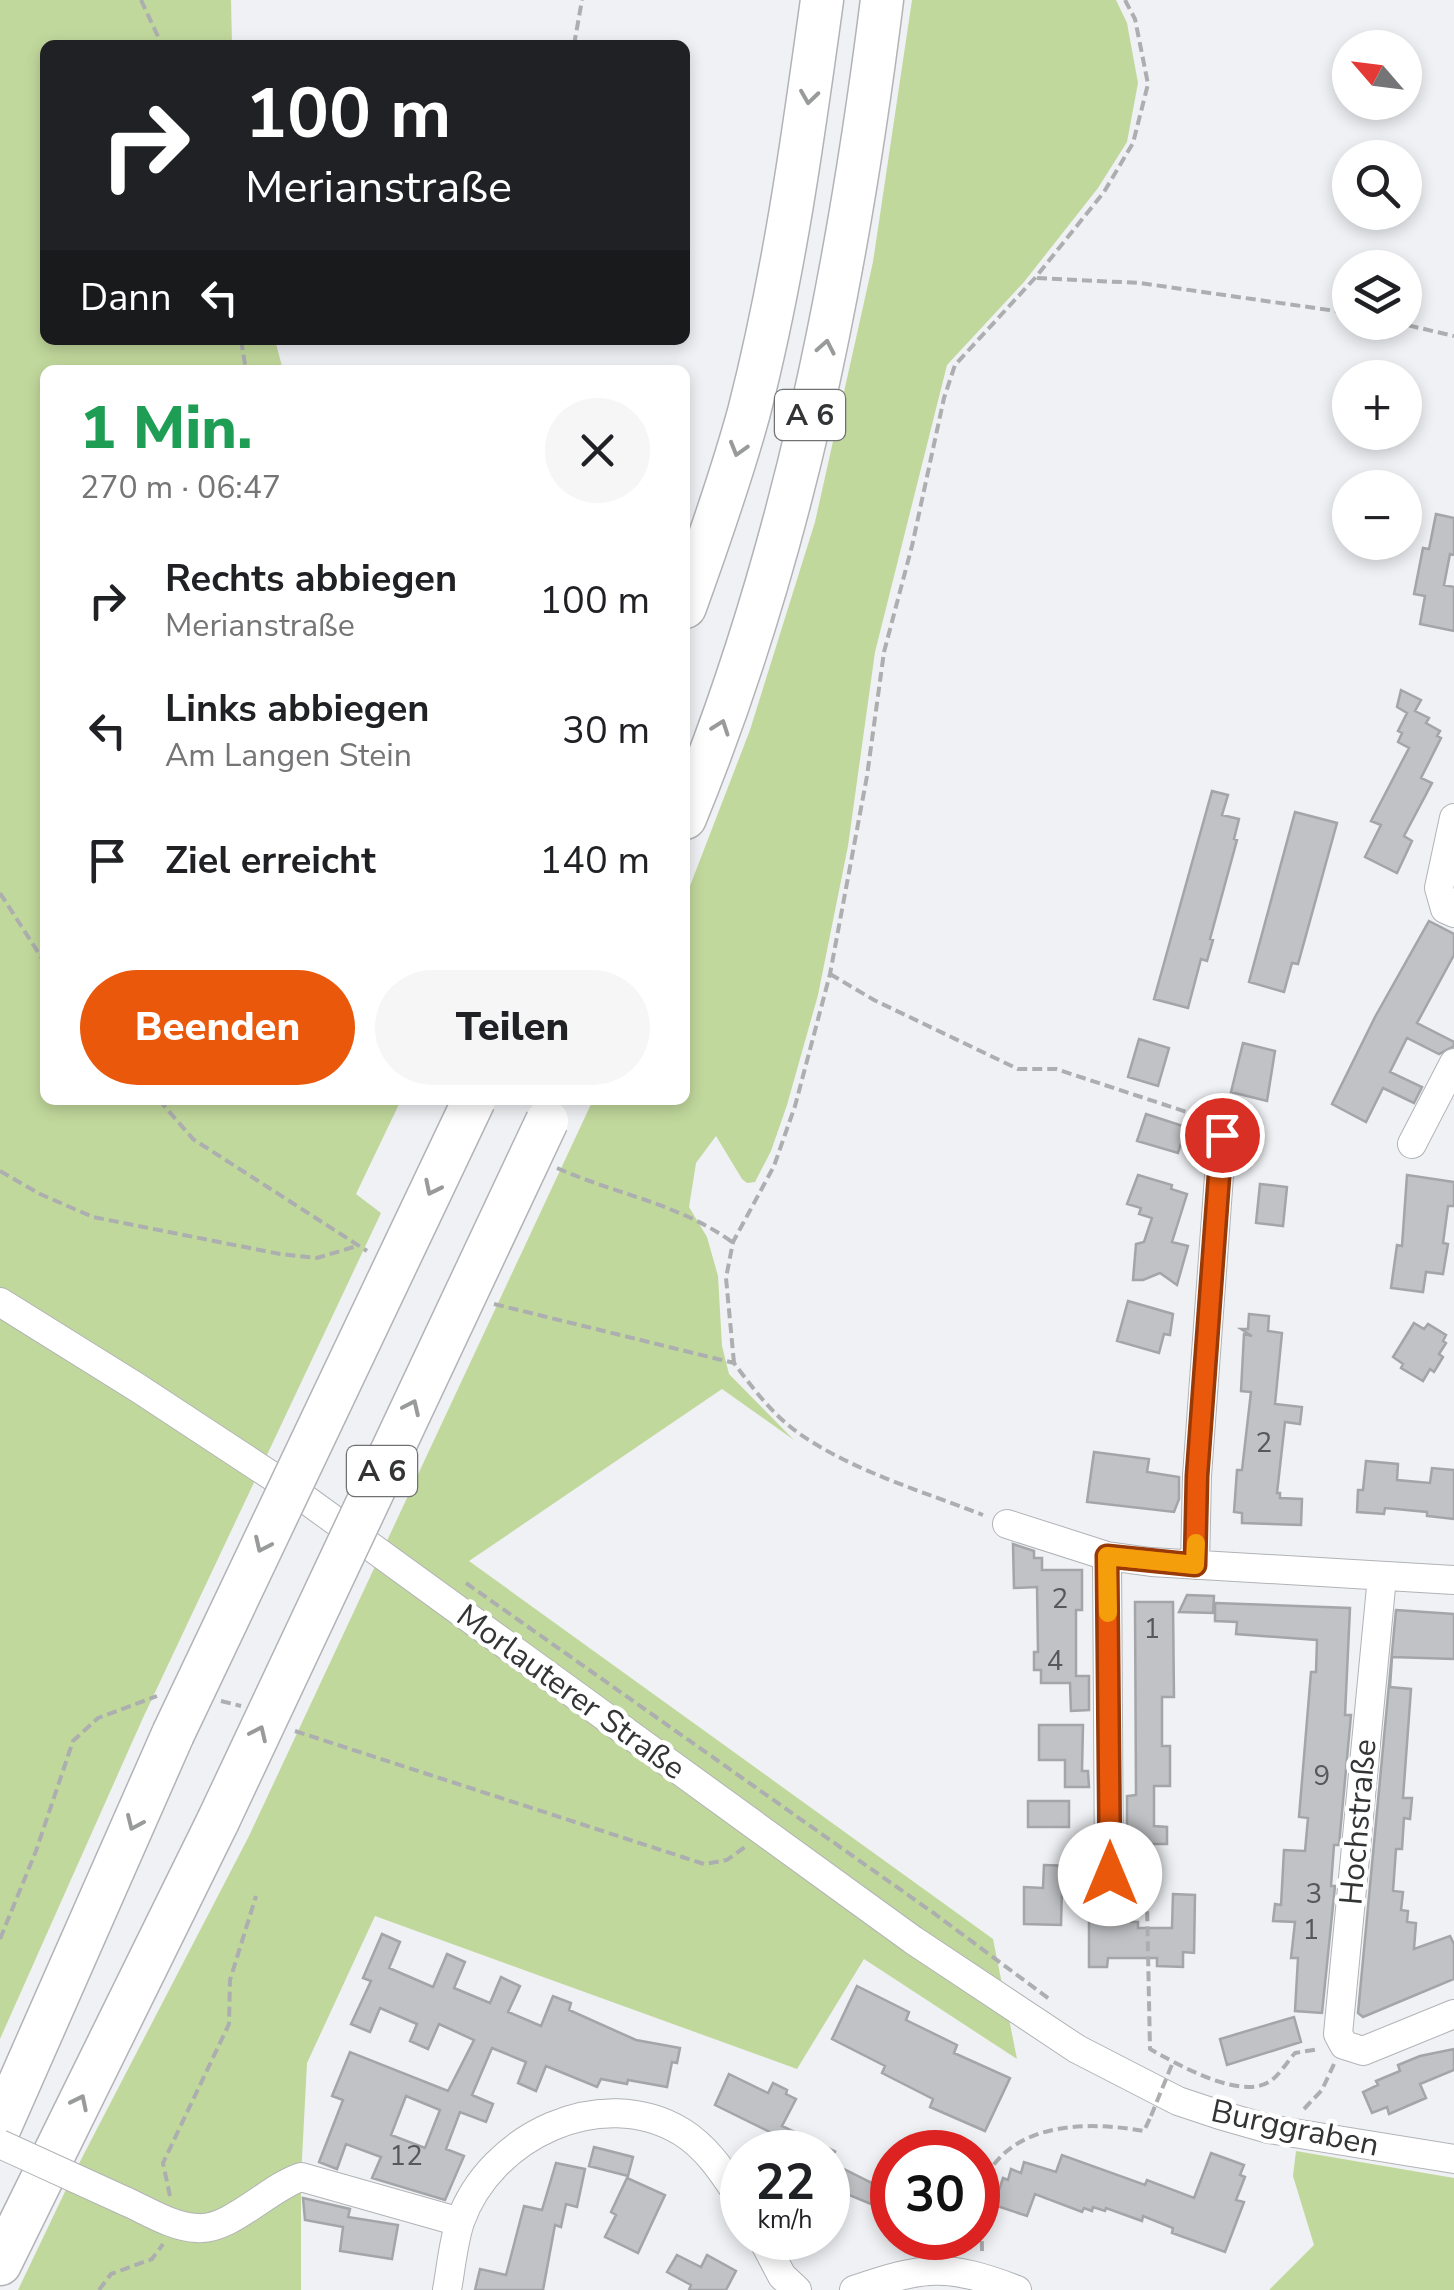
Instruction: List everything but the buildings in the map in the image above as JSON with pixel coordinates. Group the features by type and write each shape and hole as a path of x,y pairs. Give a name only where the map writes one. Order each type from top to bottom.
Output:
{"highway":[{"name":"A 6","path":"690,593 724,500 770,322 798,168 822,0"},
{"name":"A 6","path":"690,805 764,602 820,374 847,241 882,0"},
{"name":"A 6","path":"0,2128 173,1716 472,1105"},
{"name":"A 6","path":"0,2264 218,1822 352,1534 549,1128"}],"street":[{"path":"1454,818 1439,888 1445,908 1454,913"},
{"path":"1412,1144 1454,1064"},
{"path":"1195,1565 1197,1476 1222,1135"},
{"name":"Morlauterer Straße","path":"0,1302 290,1488 913,1940 1027,2018 1150,2079"},
{"path":"1006,1524 1107,1556 1454,1580"},
{"path":"1107,1556 1110,1874"},
{"name":"Hochstraße","path":"1353,2048 1338,2034 1382,1577"},
{"path":"1353,2048 1454,2014"},
{"name":"Burggraben","path":"1150,2079 1178,2101 1269,2128 1454,2159"},
{"path":"447,2290 460,2222 477,2189 499,2160 534,2133 608,2112 643,2117 682,2132 720,2168"},
{"path":"0,2144 177,2224 200,2229 217,2226 284,2182 301,2177 460,2222"},
{"path":"774,2260 782,2276 797,2290"},
{"path":"854,2290 906,2272 964,2271 1017,2290"}],"path":[{"path":"141,0 160,40"},
{"path":"575,40 582,0"},
{"path":"1006,1524 858,1466 796,1432 734,1363 726,1278 733,1242 774,1166 795,1106 830,974 867,776 884,652 944,398 956,365 1035,278 1104,192 1133,144 1148,84 1135,19 1125,0"},
{"path":"1035,278 1140,284 1332,311"},
{"path":"1422,329 1454,336"},
{"path":"0,893 40,956"},
{"path":"830,974 874,1000 1018,1068 1056,1070 1144,1097 1211,1121 1222,1135"},
{"path":"163,1105 193,1138 373,1255"},
{"path":"549,1128 575,1176 648,1200 713,1228 733,1242"},
{"path":"0,1172 93,1217 280,1254 317,1258 358,1246"},
{"path":"490,1304 734,1363"},
{"path":"464,1582 935,1914 1064,2011"},
{"path":"0,1939 73,1742 98,1718 154,1696 173,1716"},
{"path":"212,1700 248,1709"},
{"path":"282,1724 314,1740 704,1864 727,1860 765,1832"},
{"path":"1110,1874 1147,1904 1150,2050 1228,2086 1257,2087 1272,2081 1295,2053 1353,2048"},
{"path":"98,2290 110,2274 152,2259 177,2224 162,2162 230,2024 230,1980 256,1896"},
{"path":"1269,2128 1307,2107 1353,2048"},
{"path":"981,2276 984,2180 1004,2150 1031,2136 1092,2125 1144,2131 1173,2062"},
{"path":"1150,2079 1172,2080"}],"green space":[{"path":"0,0 231,0 232,40 40,40 40,345 276,345 282,365 40,365 40,1105 399,1105 356,1194 381,1213 142,1720 0,2039"},
{"path":"912,0 1116,0 1127,23 1138,83 1127,142 1098,188 1024,282 947,365 875,652 848,846 818,995 771,1151 755,1182 742,1179 716,1136 696,1163 689,1207 707,1237 718,1276 722,1346 729,1374 794,1440 722,1389 469,1561 993,1939 1017,2059 864,1959 797,2069 375,1916 307,2063 301,2290 18,2290 72,2177 249,1836 591,1105 690,1105 690,886 750,730 815,522 873,262"},
{"path":"1296,2151 1454,2178 1454,2290 1269,2290 1314,2245 1293,2176"}],"slow traffic":[{"path":"1108,1613 1107,1556 1195,1565 1196,1543"}],"route":[{"path":"1110,1874 1107,1556 1195,1565 1197,1476 1222,1135"}]}
